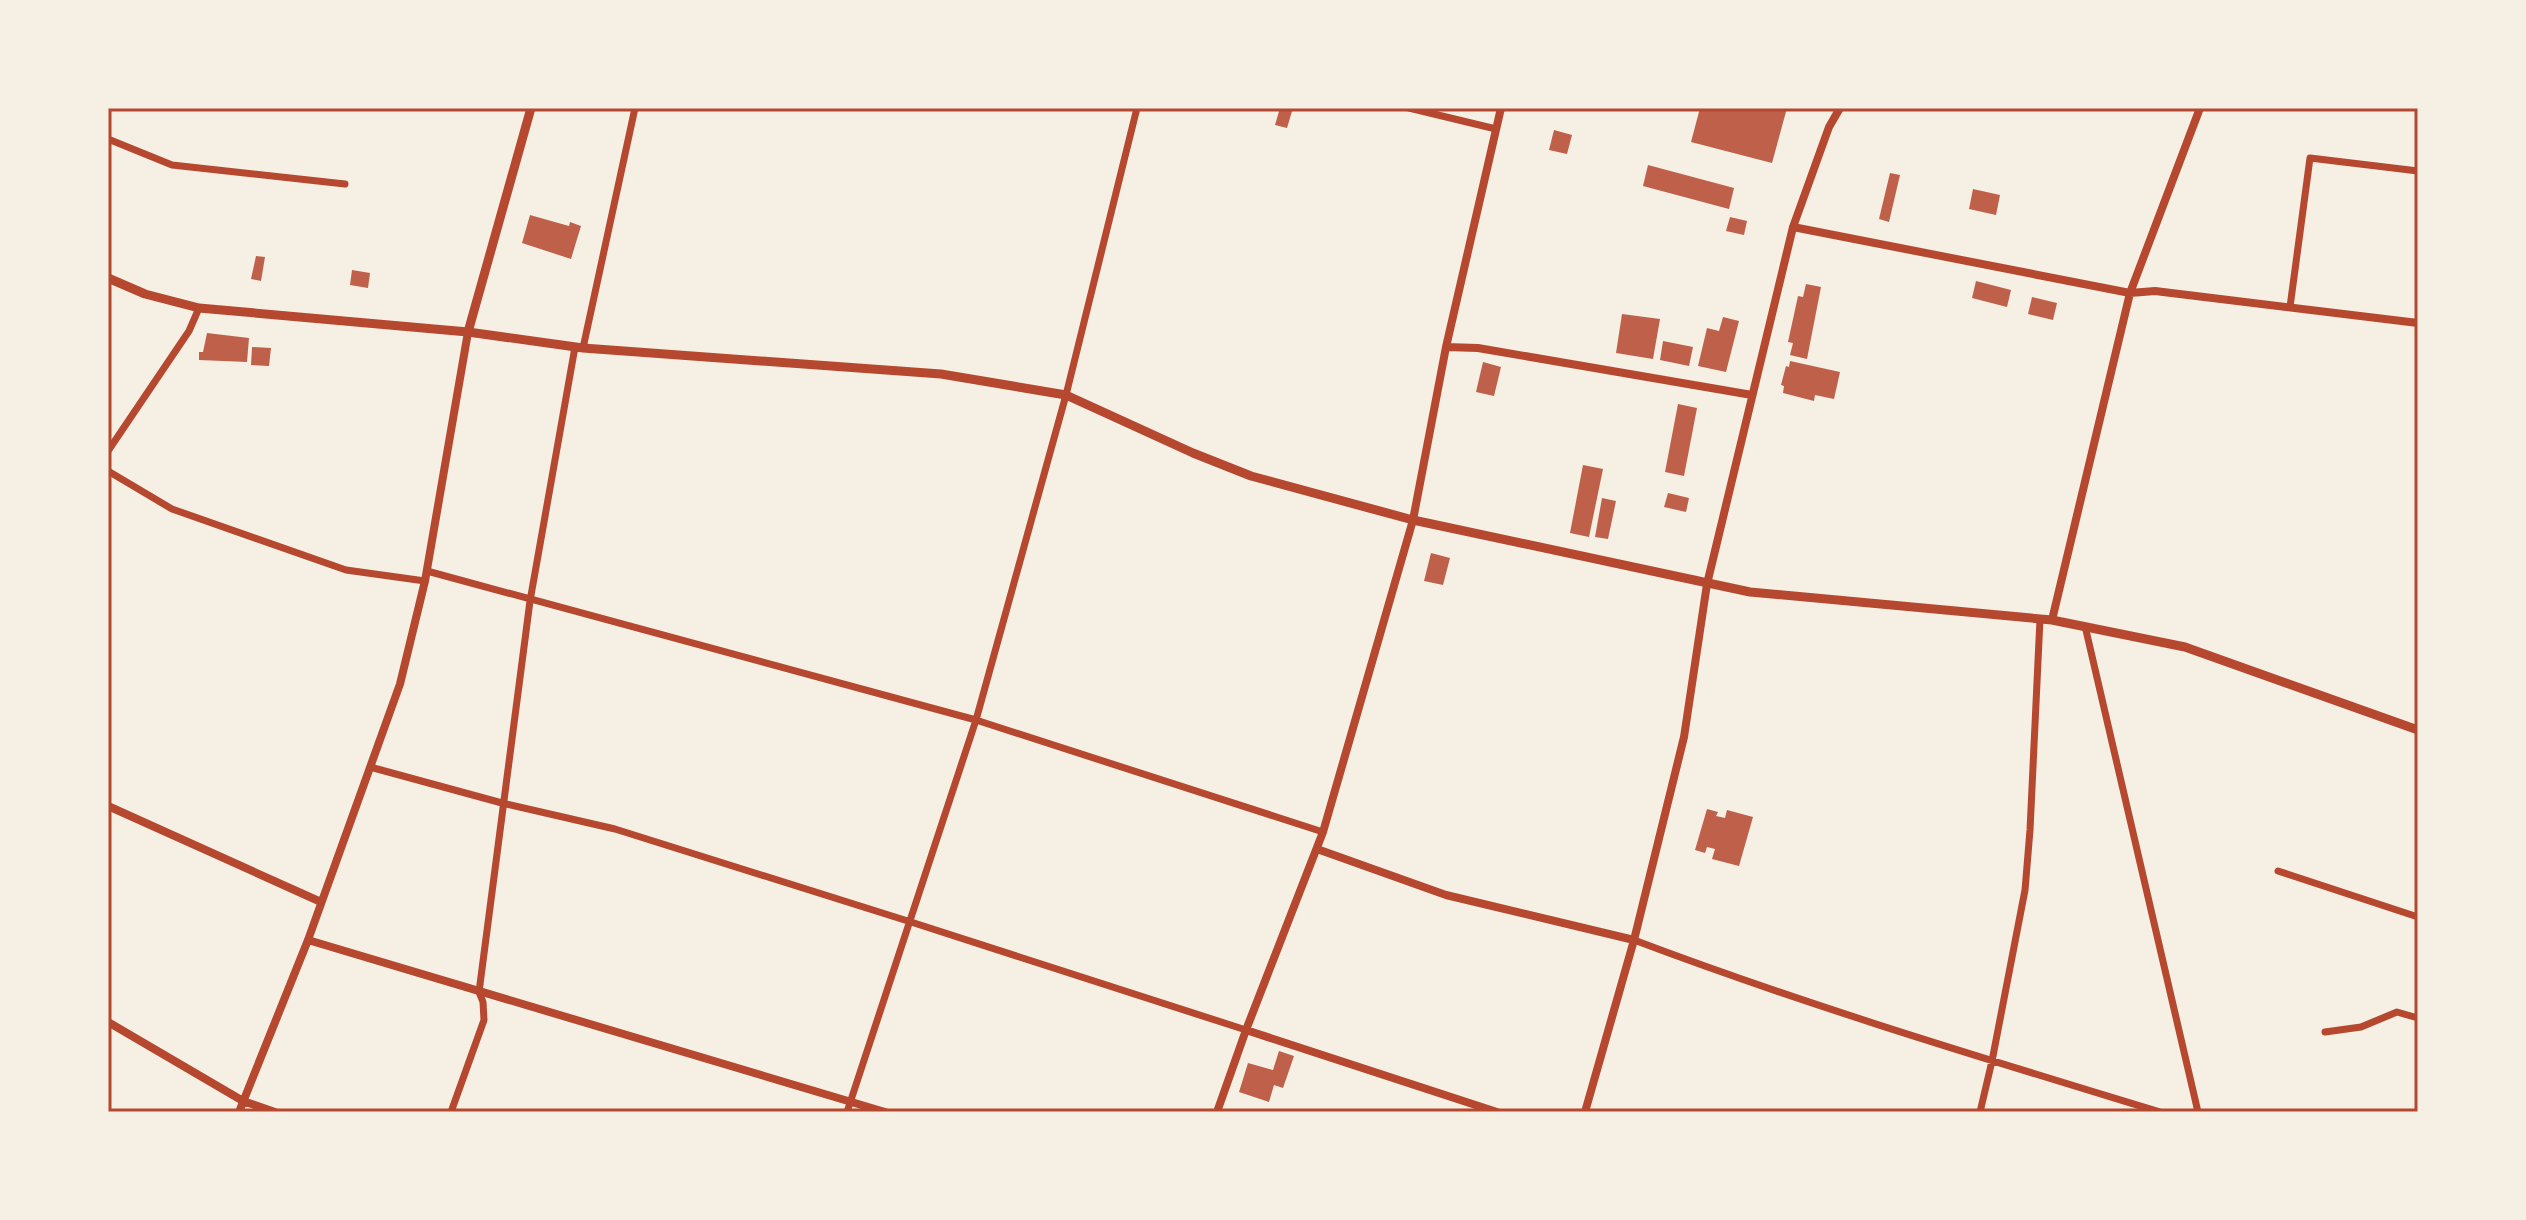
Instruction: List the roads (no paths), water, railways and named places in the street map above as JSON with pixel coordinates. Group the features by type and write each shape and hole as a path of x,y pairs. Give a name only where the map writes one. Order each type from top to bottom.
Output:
{"main road":[{"path":"468,332 531,108"},
{"path":"108,278 145,294 199,308 468,332 579,348 941,374 1066,395 1251,476 1413,520 1750,592 2052,620 2085,626 2185,647 2418,730"}],"street":[{"path":"451,1112 484,1020 479,992 530,601 574,363 635,108"},
{"path":"847,1112 976,720 1066,395 1137,108"},
{"path":"1409,108 1496,129"},
{"path":"1217,1112 1323,832 1413,520 1446,347 1501,108"},
{"path":"1585,1112 1634,940 1684,737 1707,584 1793,227 1829,127 1840,108"},
{"path":"2052,620 2130,293 2200,108"},
{"path":"108,139 172,165 345,184"},
{"path":"2290,307 2310,158 2418,171"},
{"path":"1793,227 2130,293 2155,291 2418,323"},
{"path":"108,451 189,331 199,308"},
{"path":"239,1112 308,940 400,684 426,576 468,332"},
{"path":"1446,347 1478,348 1752,395"},
{"path":"108,471 172,509 346,570 426,576 976,720 1323,832"},
{"path":"1980,1112 2025,890 2040,619"},
{"path":"2085,626 2198,1112"},
{"path":"370,767 502,803 615,829 1497,1112"},
{"path":"108,806 321,902"},
{"path":"1317,849 1446,895 1634,940 1723,973 1992,1061 2160,1112"},
{"path":"2278,871 2418,917"},
{"path":"308,940 885,1112"},
{"path":"2325,1032 2361,1027 2397,1012 2418,1018"},
{"path":"108,1022 243,1101 275,1112"}]}
